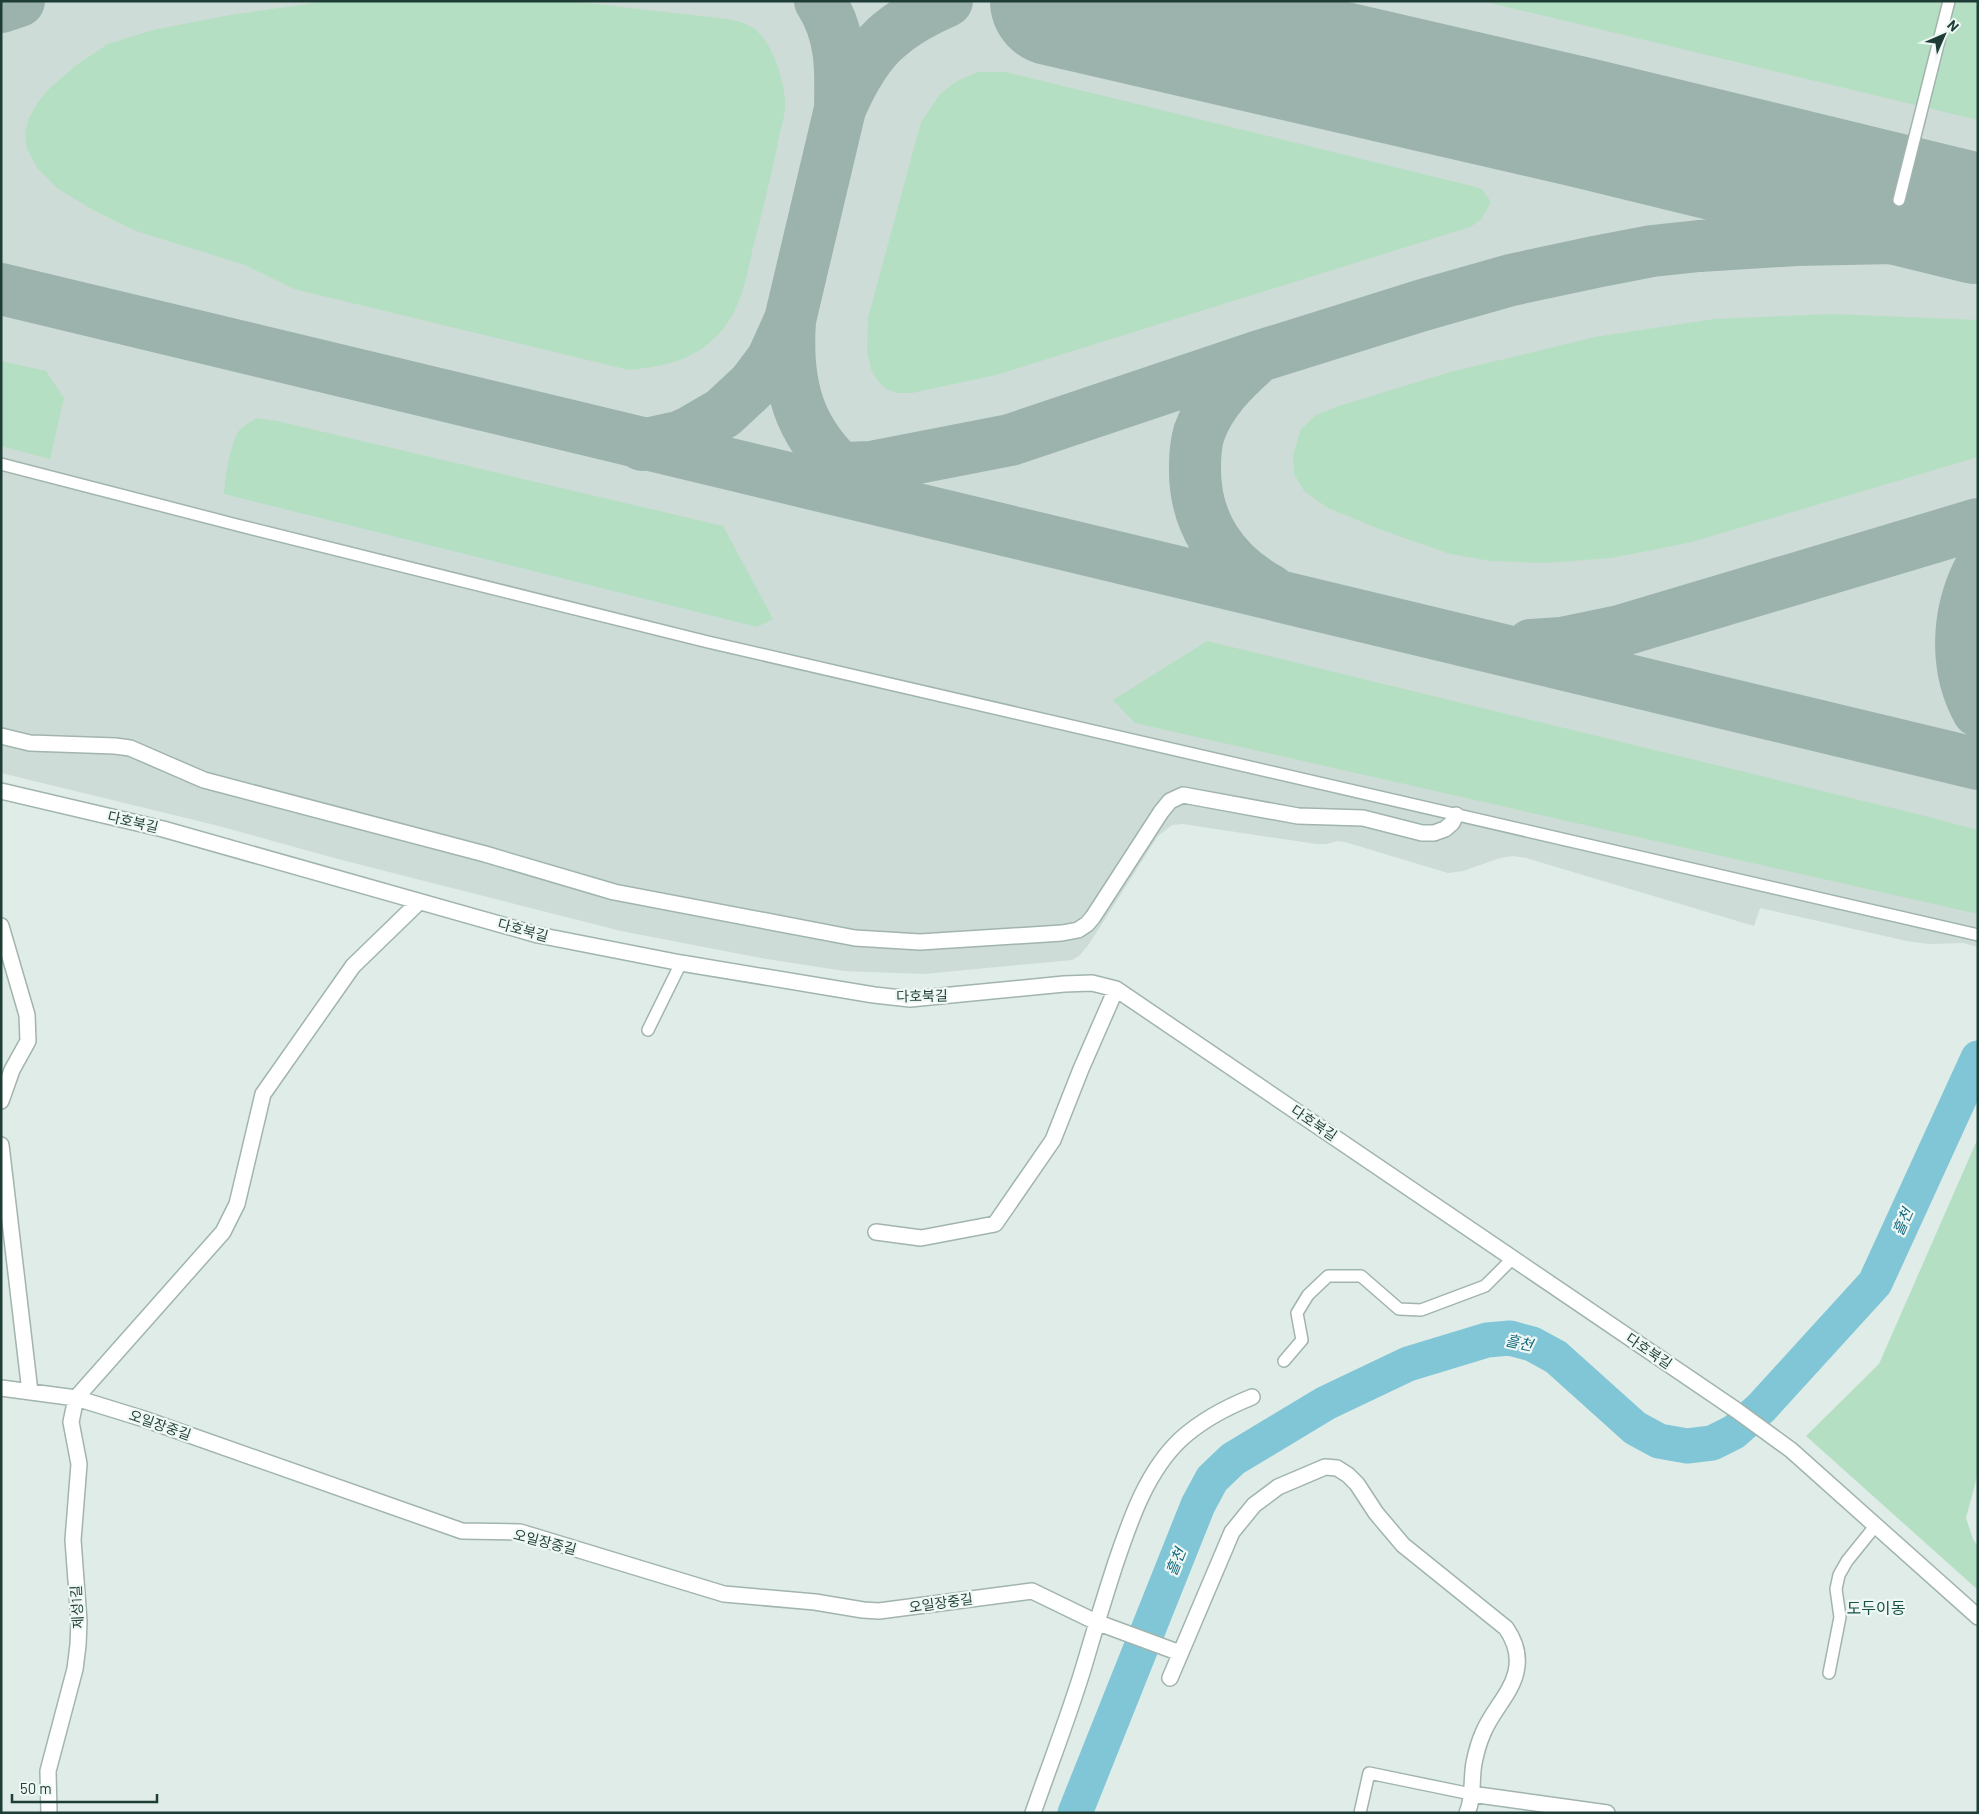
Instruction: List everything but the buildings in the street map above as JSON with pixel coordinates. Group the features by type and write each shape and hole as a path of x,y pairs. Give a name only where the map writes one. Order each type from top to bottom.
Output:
{"street":[{"path":"1,736 30,743 130,748 204,780 485,854 614,892 855,938 920,942 1027,936 1078,930 1093,917 1161,812 1170,801 1183,795 1298,816 1363,818 1422,833 1434,833 1445,829 1452,823 1456,814"},
{"name":"다호북길","path":"1,791 163,829 538,935 681,963 910,999 1064,984 1092,983 1116,990 1736,1410 1791,1450 1876,1525"},
{"path":"76,1398 223,1232 237,1204 263,1094 353,966 419,902"},
{"path":"1,926 27,1015 28,1041 12,1070 1,1101"},
{"path":"876,1232 921,1238 995,1224 1053,1140 1081,1069 1116,990"},
{"path":"1,1145 30,1392"},
{"name":"오일장중길","path":"1,1388 76,1398 144,1419 462,1531 520,1532 724,1594 815,1602 879,1611 1032,1591 1096,1622 1180,1653"},
{"path":"1033,1813 1083,1668 1128,1525 1142,1493 1160,1464 1181,1440 1204,1422 1231,1406 1252,1397"},
{"name":"제성1길","path":"49,1813 48,1771 75,1669 78,1644 72,1540 79,1464 71,1422 76,1398"},
{"path":"1170,1678 1232,1532 1242,1518 1265,1495 1278,1487 1325,1467 1337,1468 1348,1474 1357,1484 1376,1512 1403,1545 1506,1628 1514,1639 1517,1654 1516,1671 1509,1690 1492,1714 1482,1734 1474,1763 1471,1794 1466,1813"},
{"path":"1876,1525 1978,1617"},
{"path":"1471,1794 1607,1813"}],"lane":[{"path":"1900,200 1949,1"},
{"path":"1,464 237,525 708,642 1978,935"},
{"path":"648,1030 681,963"},
{"path":"1284,1361 1302,1340 1297,1313 1308,1295 1328,1276 1361,1276 1398,1309 1421,1310 1485,1286 1512,1258"},
{"path":"1829,1673 1840,1617 1836,1589 1839,1575 1847,1561 1876,1525"},
{"path":"1360,1813 1369,1773 1471,1794"}],"shaded area":[{"path":"1,1 1978,1 1978,947 1963,943 1929,944 1907,941 1760,908 1754,926 1526,858 1513,856 1500,858 1463,871 1448,873 1345,842 1337,841 1327,844 1316,844 1183,824 1172,825 1158,836 1089,944 1079,956 1072,960 924,974 844,971 761,958 621,931 338,859 215,825 1,773"}],"green space":[{"path":"328,1 569,1 728,19 744,23 755,29 769,46 777,65 785,107 769,185 743,290 735,310 723,329 703,348 681,360 629,370 294,289 245,265 136,231 93,210 57,188 38,169 27,149 25,133 29,118 38,102 49,89 75,66 108,44 153,30 230,15"},
{"path":"1482,1 1978,1 1978,120"},
{"path":"978,72 1006,72 1472,186 1482,189 1491,202 1481,220 1470,227 996,375 912,393 897,393 886,389 871,370 867,350 868,318 921,122 940,94 957,81"},
{"path":"1832,314 1978,320 1978,457 1688,543 1611,558 1544,563 1491,561 1450,554 1379,529 1328,508 1305,492 1294,474 1293,455 1301,429 1316,415 1339,406 1450,372 1595,337 1714,319"},
{"path":"1,361 46,371 64,398 50,459 1,446"},
{"path":"256,418 277,421 723,526 773,619 757,627 224,494 231,449 237,433"},
{"path":"1207,641 1978,830 1978,914 1135,723 1113,700"},
{"path":"1978,1138 1978,1473 1966,1518 1973,1539 1978,1547 1978,1590 1806,1436 1879,1364"}],"waterway":[{"name":"흘천","path":"1075,1813 1198,1505 1212,1479 1233,1459 1326,1403 1408,1364 1487,1340 1510,1338 1532,1344 1556,1357 1635,1428 1659,1441 1687,1446 1712,1443 1734,1432 1761,1408 1875,1283 1978,1058"}],"taxiway":[{"path":"1,7 19,1"},
{"path":"820,1 833,27 839,53 840,109"},
{"path":"642,445 679,437 723,413 753,385 772,360 790,320 840,109 849,89 870,56 894,31 909,20 947,1"},
{"path":"818,469 871,467 1010,440 1260,356 1423,305 1511,280 1595,262 1652,251 1796,240 1895,238 1978,243"},
{"path":"1,289 1978,764"},
{"path":"790,321 789,347 791,371 801,413 823,451 859,485"},
{"path":"1257,358 1239,374 1209,411 1197,441 1196,487 1206,523 1214,539 1238,567 1270,590"},
{"path":"1531,645 1562,643 1620,631 1978,524"},
{"path":"1978,572 1966,605 1961,641 1965,677 1978,711"}],"runway":[{"path":"1055,1 1584,123 1978,219"}],"district":[{"name":"도두이동","path":"1876,1608"}]}
